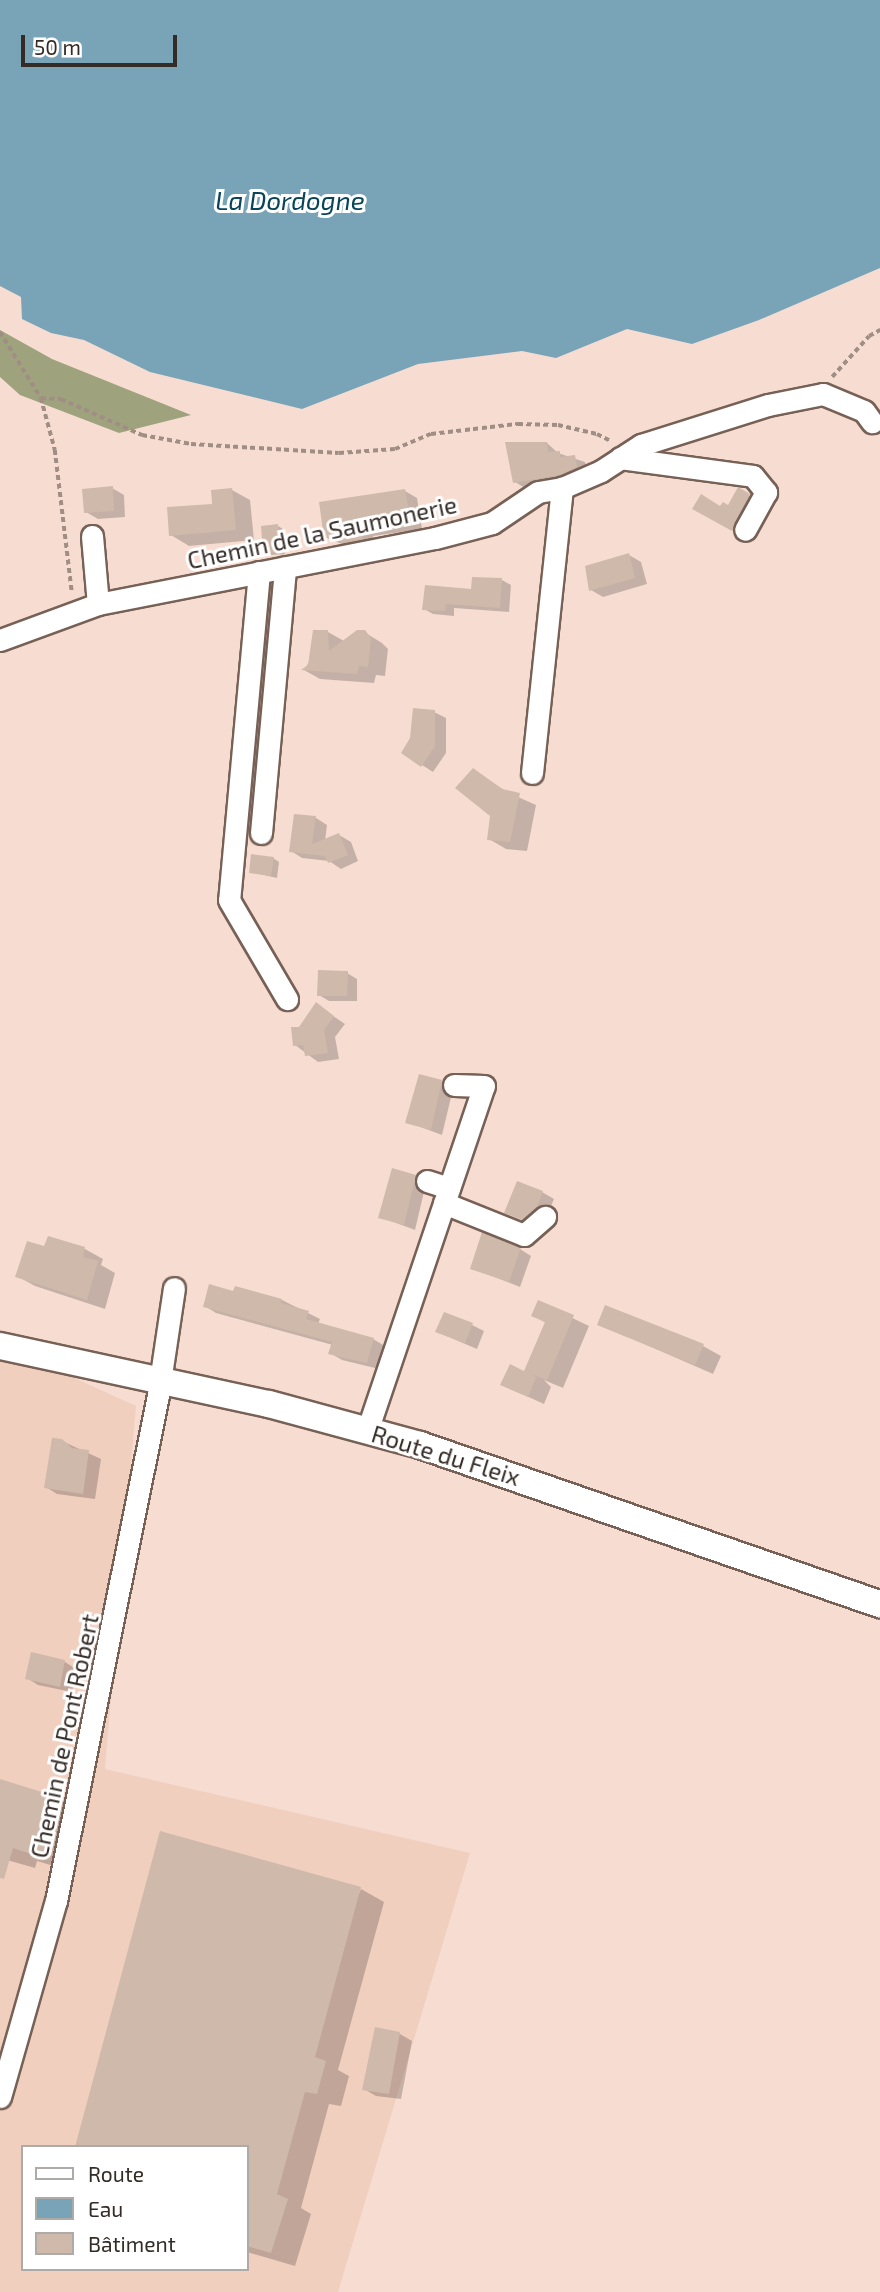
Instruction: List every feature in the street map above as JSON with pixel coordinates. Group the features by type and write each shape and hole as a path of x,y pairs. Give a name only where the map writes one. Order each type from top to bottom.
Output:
{"main road":[{"name":"Route du Fleix","path":"0,1346 269,1404 367,1431 575,1496 880,1604"}],"street":[{"path":"823,394 864,411 872,422"},
{"name":"Chemin de la Saumonerie","path":"0,640 98,604 435,538 492,523 538,492 562,488 601,471 630,451 768,405 823,394"},
{"path":"630,451 753,476 766,492 745,530"},
{"path":"532,773 562,488"},
{"path":"92,536 98,604"},
{"path":"261,833 285,567"},
{"path":"258,572 229,900 287,999"},
{"path":"367,1431 484,1086 454,1085"},
{"path":"427,1181 447,1196 524,1235 545,1217"},
{"name":"Chemin de Pont Robert","path":"0,2098 56,1901 160,1381 174,1289"}],"path":[{"path":"823,394 835,372 869,336 880,330"},
{"path":"0,332 41,398 55,450 66,557 76,612"},
{"path":"41,398 61,399 142,435 191,444 339,453 395,449 431,434 518,424 558,425 597,434 630,451"}],"shaded area":[{"path":"0,1344 136,1406 105,1769 470,1853 338,2292 0,2292"}],"green space":[{"path":"0,330 52,359 191,415 119,433 20,395 0,377"}],"water":[{"name":"La Dordogne","path":"0,0 880,0 880,268 759,320 692,344 627,329 556,358 522,351 418,364 302,409 150,372 84,340 51,333 22,319 21,297 0,286"}],"building":[{"path":"505,442 547,442 548,452 560,451 560,457 575,455 577,467 560,475 513,483"},
{"path":"113,486 114,511 84,513 82,489"},
{"path":"738,487 750,494 732,531 692,509 701,494 720,506 723,502 728,505"},
{"path":"232,488 236,530 169,536 167,507 212,504 211,490"},
{"path":"405,489 411,523 362,530 363,539 341,543 340,536 324,538 319,502"},
{"path":"278,524 280,552 263,553 261,526"},
{"path":"629,553 635,578 589,591 585,566"},
{"path":"472,577 502,578 500,608 446,604 445,611 422,610 425,585 471,589"},
{"path":"313,630 328,630 329,651 357,630 365,630 371,638 368,667 359,666 357,674 301,670 308,665"},
{"path":"413,708 435,710 435,746 421,767 401,753 410,738"},
{"path":"473,768 502,789 520,793 510,842 487,840 490,816 455,788"},
{"path":"294,814 316,816 312,844 339,833 348,855 328,863 325,856 289,852"},
{"path":"251,854 274,857 271,876 249,873"},
{"path":"318,970 348,971 347,996 317,996"},
{"path":"316,1002 334,1016 324,1030 328,1053 305,1056 303,1045 293,1046 291,1027 299,1027"},
{"path":"419,1074 442,1080 431,1130 405,1123"},
{"path":"392,1168 416,1175 404,1225 378,1218"},
{"path":"517,1181 543,1191 537,1207 522,1220 504,1213"},
{"path":"482,1232 521,1247 509,1282 470,1269"},
{"path":"48,1236 85,1247 83,1257 98,1261 87,1300 15,1277 27,1241 44,1246"},
{"path":"209,1284 233,1291 235,1286 282,1299 281,1303 309,1311 306,1319 374,1338 367,1363 328,1354 332,1342 203,1307"},
{"path":"538,1300 574,1315 547,1380 530,1374 536,1377 528,1397 500,1385 510,1364 524,1371 545,1322 531,1316"},
{"path":"605,1305 704,1344 695,1365 597,1325"},
{"path":"444,1312 473,1323 465,1343 435,1332"},
{"path":"52,1438 62,1439 72,1448 89,1450 83,1494 44,1488"},
{"path":"31,1652 65,1660 60,1687 25,1679"},
{"path":"0,1779 61,1798 43,1858 13,1848 4,1879 0,1878"},
{"path":"160,1831 361,1887 315,2057 326,2061 317,2094 305,2092 277,2194 288,2199 271,2253 248,2246 248,2145 76,2145"},
{"path":"375,2027 400,2032 389,2094 362,2090"}]}
